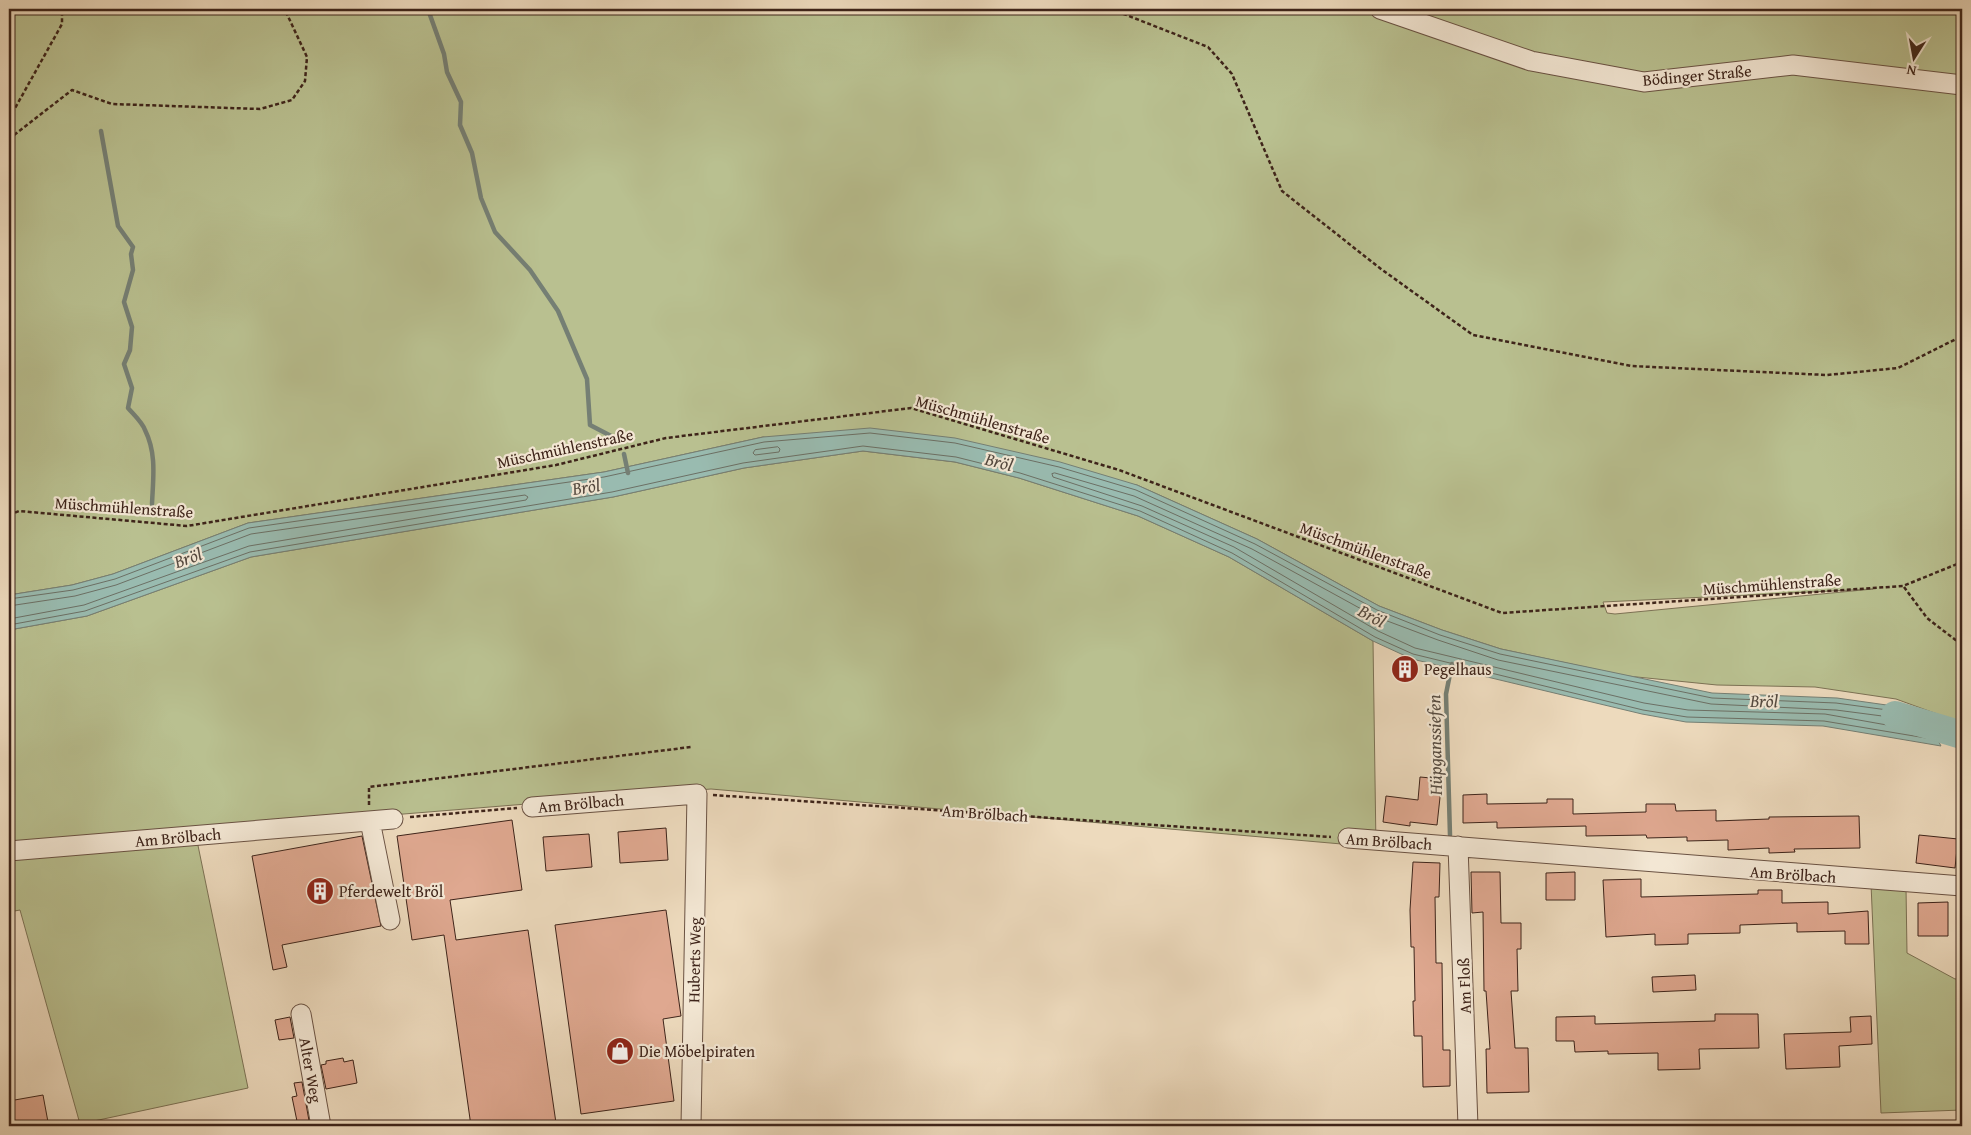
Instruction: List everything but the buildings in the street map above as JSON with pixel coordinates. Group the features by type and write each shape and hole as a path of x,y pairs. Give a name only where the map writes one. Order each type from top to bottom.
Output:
{"street":[{"name":"Bödinger Straße","path":"1380,9 1531,61 1644,82 1793,65 1962,85"},
{"name":"Am Brölbach","path":"532,807 697,794"},
{"name":"Huberts Weg","path":"691,1126 697,794"},
{"name":"Am Brölbach","path":"9,851 394,819"},
{"path":"370,821 390,920"},
{"name":"Am Brölbach","path":"1348,838 1962,886"},
{"name":"Am Floß","path":"1458,846 1468,1126"},
{"name":"Alter Weg","path":"301,1014 321,1126"}],"path":[{"path":"9,119 62,24 62,9"},
{"path":"9,139 72,90 112,104 260,109 292,100 305,82 307,57 286,12 291,9"},
{"path":"1111,9 1208,47 1232,74 1282,191 1381,269 1472,335 1631,366 1827,375 1898,368 1962,336"},
{"name":"Müschmühlenstraße","path":"9,516 19,511 187,526 556,464 666,438 911,408 1119,470 1502,613 1903,586 1962,562"},
{"path":"1903,586 1927,618 1962,646"},
{"path":"370,821 369,787 691,747"},
{"name":"Am Brölbach","path":"697,794 1348,838"},
{"name":"Am Brölbach","path":"394,819 532,807"},
{"path":"1806,1126 1962,1123"}],"green space":[{"path":"9,9 1962,9 1962,723 1896,699 1815,687 1717,685 1627,676 1501,649 1442,630 1379,606 1257,539 1137,485 763,437 604,472 248,523 113,574 72,585 9,595","holes":["1873,589 1615,614 1607,613 1603,602"]},
{"path":"863,451 955,462 1019,478 1138,516 1229,557 1373,641 1376,847 711,789 195,831 248,1088 80,1124 20,910 9,912 9,630 87,616 251,557 613,497 744,468"},
{"path":"1871,884 1906,888 1907,953 1955,979 1962,978 1962,1110 1881,1113"}],"water":[{"path":"870,428 955,438 1060,462 1137,485 1257,539 1379,606 1442,630 1501,649 1712,693 1837,698 1922,710 1941,746 1823,726 1686,722 1642,714 1412,659 1373,641 1229,557 1138,516 1019,478 955,462 863,451 744,468 613,497 251,557 87,616 9,630 9,595 72,585 113,574 248,523 604,472 763,437"}],"waterway":[{"path":"432,9 430,15 444,54 447,72 461,102 460,125 472,153 481,198 495,232 530,270 558,311 587,379 590,425 615,438"},
{"path":"101,131 118,226 133,247 131,254 133,270 124,302 132,327 130,350 124,364 132,388 128,408 144,427 153,457 152,504"},
{"path":"624,454 628,473"},
{"name":"Hüpganssiefen","path":"1450,835 1446,694 1452,664"},
{"name":"Bröl","path":"1895,715 1962,735"}],"place":[{"name":"Pegelhaus","path":"1405,669"},
{"name":"Pferdewelt Bröl","path":"320,891"},
{"name":"Die Möbelpiraten","path":"620,1051"}]}
